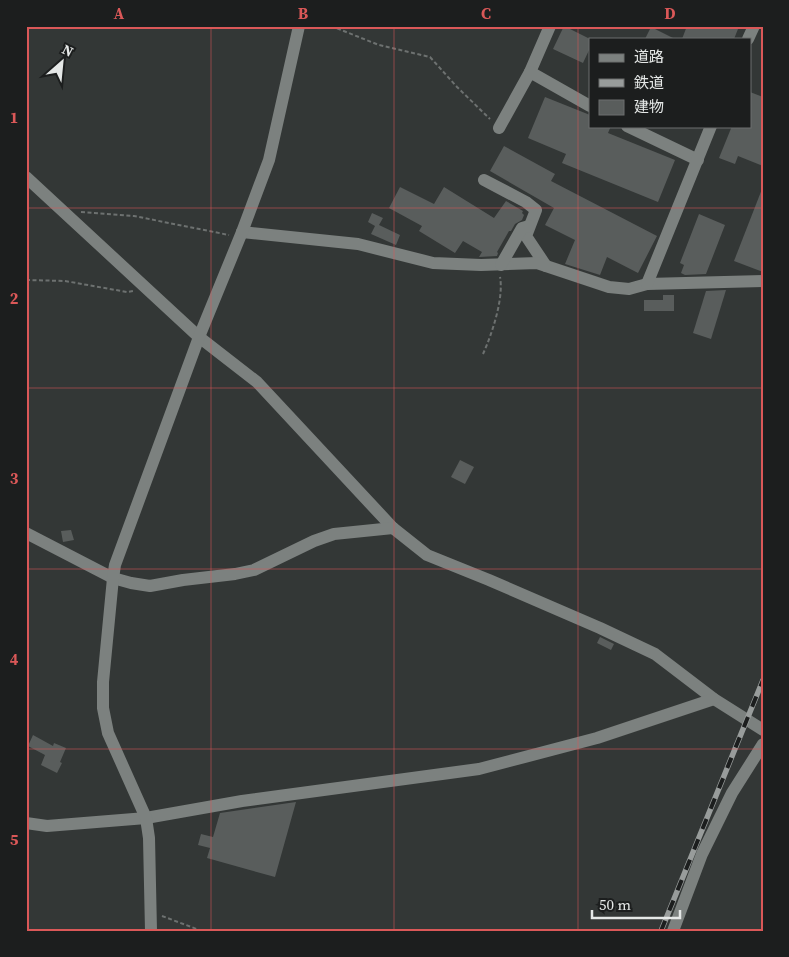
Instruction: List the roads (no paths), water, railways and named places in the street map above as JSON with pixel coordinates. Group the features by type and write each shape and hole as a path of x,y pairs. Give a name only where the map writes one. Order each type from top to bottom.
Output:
{"street":[{"path":"151,931 149,838 146,818 108,732 104,708 103,682 113,578 116,565 199,337 269,160 299,26"},
{"path":"500,128 530,72 550,26"},
{"path":"748,38 754,26"},
{"path":"530,72 589,105"},
{"path":"631,128 698,160"},
{"path":"647,284 711,128"},
{"path":"26,177 199,337 257,382 393,528 427,555 600,628 655,654 714,699 763,730"},
{"path":"484,180 526,202 536,210 526,236 546,266"},
{"path":"499,265 522,228 529,226"},
{"path":"241,234 358,244 432,263 499,265 537,263 609,287 629,289 647,284 763,281"},
{"path":"26,533 113,578 150,586 254,570 314,541 334,534 393,528"},
{"path":"26,824 47,826 146,818 242,801 479,769 597,738 714,699"},
{"path":"673,931 702,854 732,793 763,744"}],"railway":[{"path":"661,931 763,680"}]}
